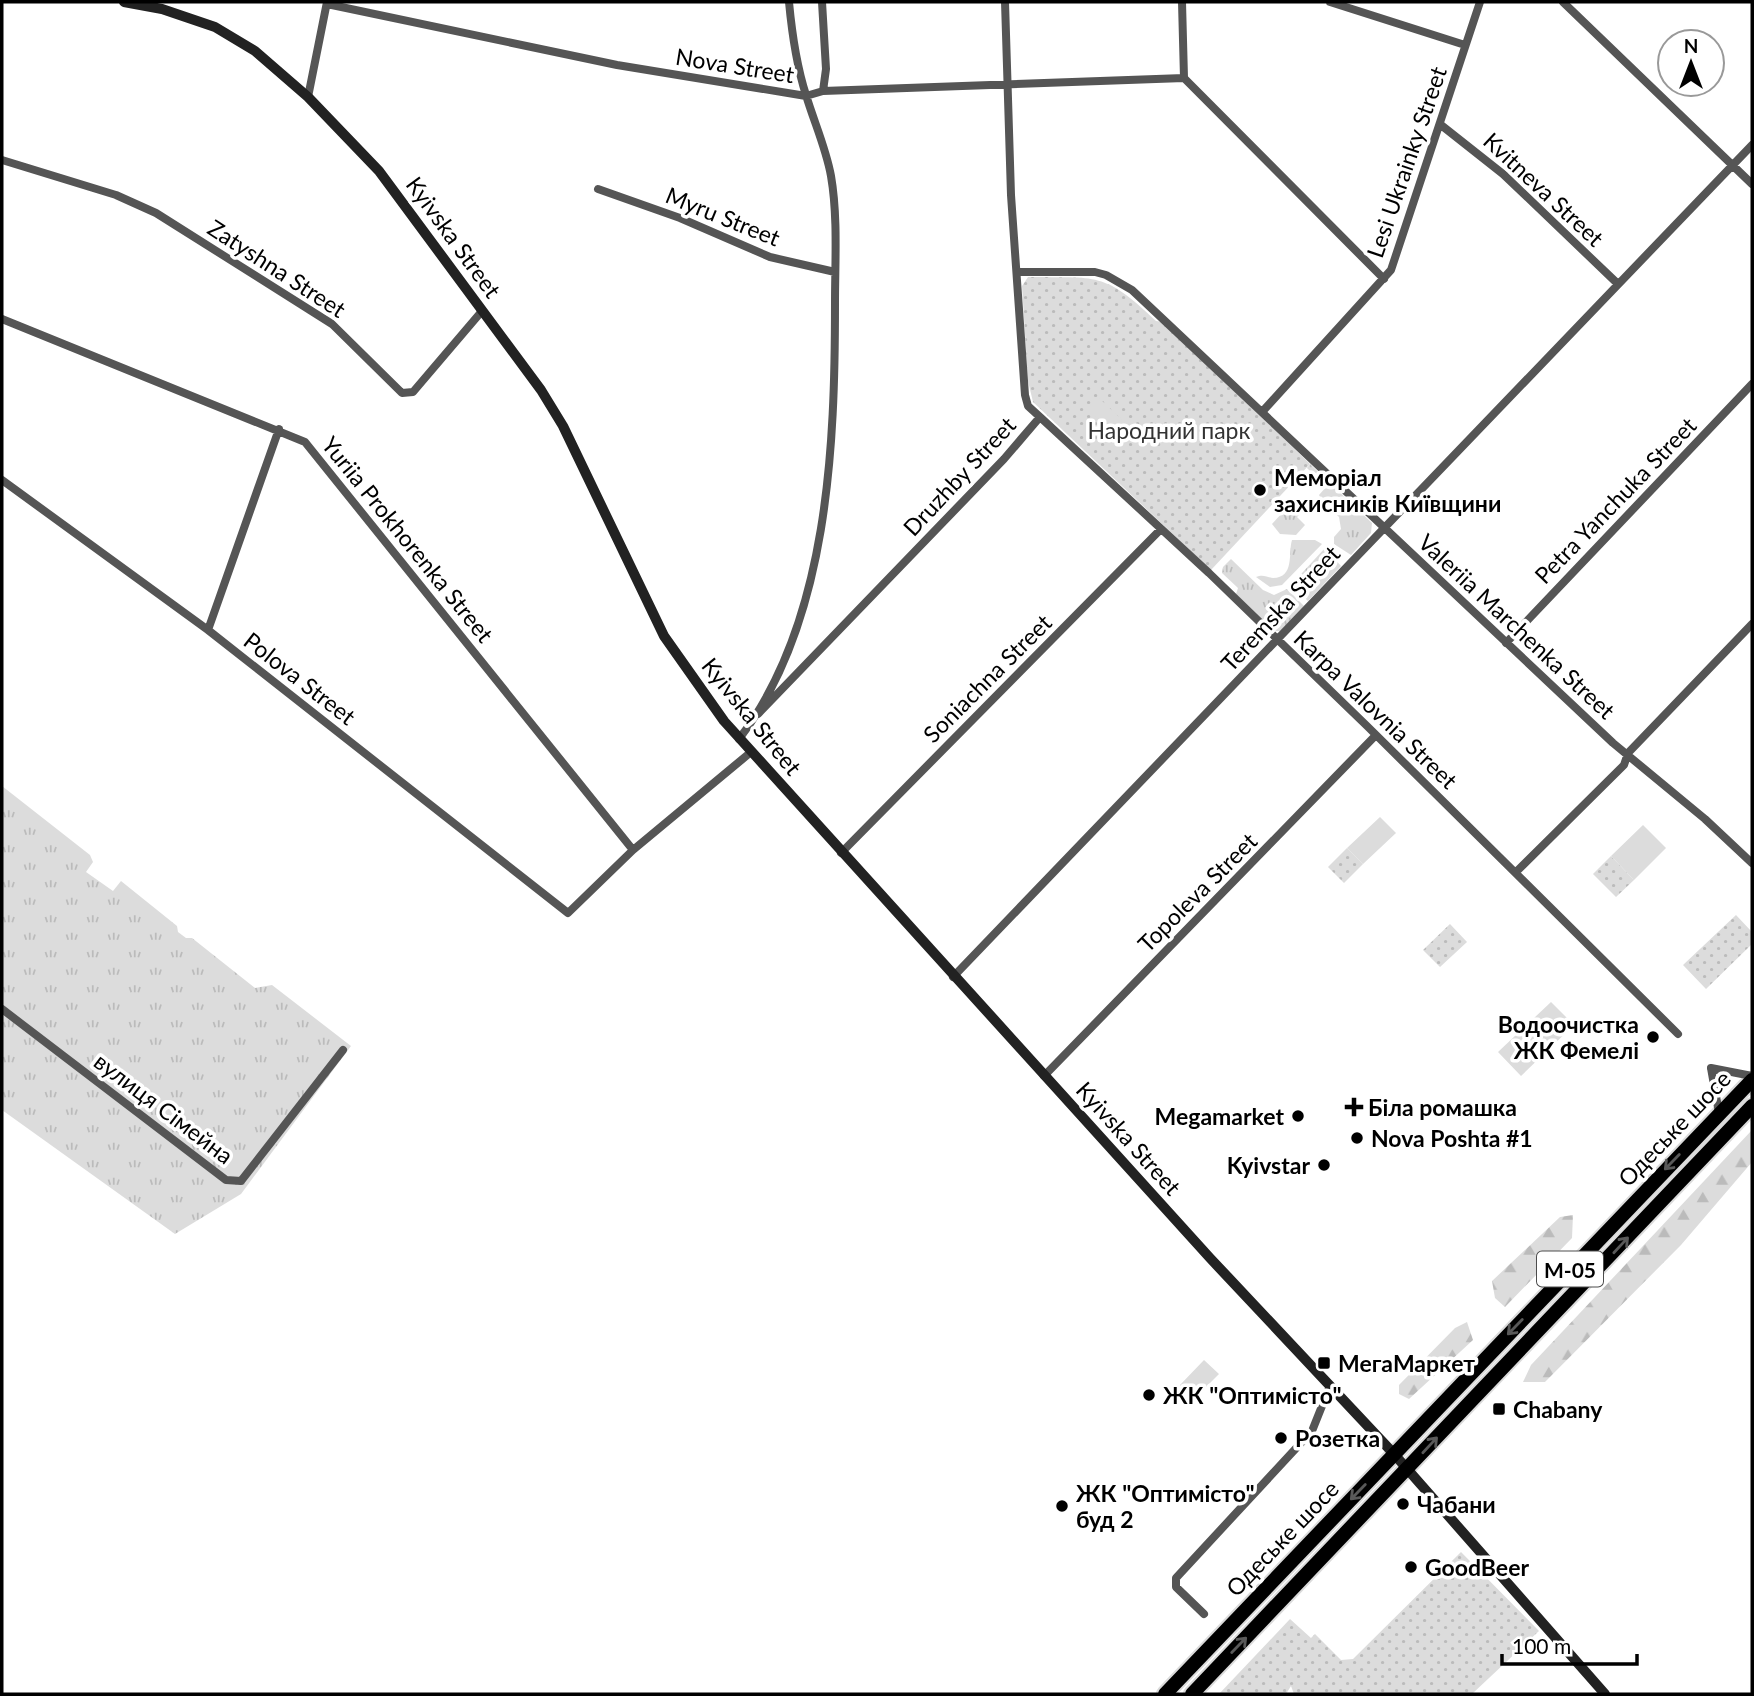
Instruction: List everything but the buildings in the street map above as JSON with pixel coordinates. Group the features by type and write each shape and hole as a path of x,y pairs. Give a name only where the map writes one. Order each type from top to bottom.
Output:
{"highway":[{"name":"Одеське шосе","path":"1165,1694 1752,1078"},
{"name":"Одеське шосе","path":"1192,1694 1752,1106"}],"street":[{"name":"Kyivska Street","path":"124,2 162,9 215,27 255,51 308,97 379,171 541,390 563,426 664,636 739,739 953,977 1394,1454 1605,1694"},
{"path":"739,739 758,714 790,643 808,580 825,498 835,412 835,204 831,174 796,57 789,2"},
{"path":"822,2 826,69 823,91"},
{"name":"Druzhby Street","path":"758,714 1004,459 1040,417 1028,406 1025,395 1011,195 1005,2"},
{"path":"1182,2 1184,78 1384,279"},
{"name":"Lesi Ukrainky Street","path":"1330,2 1465,45"},
{"name":"Lesi Ukrainky Street","path":"1262,412 1384,279 1395,260 1480,2"},
{"path":"1563,2 1752,184"},
{"path":"308,97 327,3"},
{"name":"Nova Street","path":"327,3 617,65 806,96 823,91 1184,78"},
{"name":"Kvitneva Street","path":"1441,125 1503,174 1618,284"},
{"name":"Teremska Street","path":"953,977 1752,145"},
{"name":"Zatyshna Street","path":"2,160 116,195 156,213 331,324 402,393 413,392 482,311"},
{"name":"Myru Street","path":"598,189 680,218 770,257 835,272"},
{"name":"Valeriia Marchenka Street","path":"1018,272 1095,272 1119,282 1166,319 1506,643 1752,863"},
{"name":"Yuriia Prokhorenka Street","path":"2,319 279,429 305,442 634,850"},
{"name":"Petra Yanchuka Street","path":"1506,643 1752,384"},
{"name":"Karpa Valovnia Street","path":"1040,417 1376,735 1678,1034"},
{"path":"208,630 279,429"},
{"name":"Polova Street","path":"2,480 208,630 568,913 634,850"},
{"name":"Soniachna Street","path":"841,853 1161,529"},
{"path":"1516,872 1624,765 1628,753 1752,624"},
{"name":"Topoleva Street","path":"1044,1076 1376,735"},
{"path":"634,850 751,752"},
{"name":"вулиця Сімейна","path":"2,1009 226,1180 241,1181 343,1050"},
{"path":"1719,1113 1711,1068 1752,1078"},
{"path":"1204,1614 1177,1587 1177,1578 1312,1431 1330,1386"}],"green space":[{"name":"Народний парк","path":"1028,277 1085,278 1111,285 1124,293 1156,321 1163,322 1310,464 1211,570 1033,402 1028,381 1022,286"},
{"path":"1099,398 1133,430 1122,441 1088,410"},
{"path":"1310,464 1372,523 1371,533 1351,555 1334,544 1334,537 1341,529 1339,517 1321,499 1319,495 1326,487 1307,468"},
{"path":"1294,500 1304,510 1297,517 1305,525 1296,535 1280,534 1272,524"},
{"path":"1292,540 1315,540 1322,544 1282,585 1270,587 1256,577 1273,578 1285,574"},
{"path":"1325,548 1341,566 1308,601 1291,585"},
{"path":"1231,559 1263,590 1274,595 1287,589 1304,606 1280,631 1274,631 1236,594 1238,588 1222,573 1223,567"},
{"path":"2,786 90,855 93,862 86,872 113,891 121,881 177,926 178,932 186,938 192,938 255,988 272,985 351,1046 241,1194 175,1234 2,1110"},
{"path":"1380,817 1396,833 1363,864 1347,848"},
{"path":"1643,825 1666,848 1634,880 1611,856"},
{"path":"1347,848 1363,864 1344,883 1328,867"},
{"path":"1611,856 1634,880 1616,897 1593,874"},
{"path":"1736,915 1752,932 1752,944 1706,989 1683,965"},
{"path":"1450,924 1467,942 1440,967 1423,950"},
{"path":"1551,1002 1574,1025 1521,1076 1498,1052"},
{"path":"1752,1130 1752,1162 1681,1245 1545,1382 1523,1382 1531,1365"},
{"path":"1573,1215 1572,1238 1505,1307 1495,1298 1492,1281 1560,1217"},
{"path":"1467,1322 1473,1340 1409,1399 1399,1394 1399,1385 1455,1328"},
{"path":"1204,1360 1219,1374 1193,1400 1179,1386"},
{"path":"1461,1552 1539,1631 1472,1694 1294,1694 1291,1686 1286,1694 1219,1694 1290,1619 1311,1638 1315,1634 1341,1660 1353,1659"}],"place":[{"name":"Меморіал захисників Київщини","path":"1260,490"},
{"name":"Водоочистка ЖК Фемелі","path":"1653,1037"},
{"name":"Біла ромашка","path":"1354,1107"},
{"name":"Megamarket","path":"1298,1116"},
{"name":"Nova Poshta #1","path":"1357,1138"},
{"name":"Kyivstar","path":"1324,1165"},
{"name":"МегаМаркет","path":"1324,1363"},
{"name":"ЖК \"Оптимісто\"","path":"1149,1395"},
{"name":"Chabany","path":"1499,1409"},
{"name":"Розетка","path":"1281,1438"},
{"name":"Чабани","path":"1403,1504"},
{"name":"ЖК \"Оптимісто\" буд 2","path":"1062,1506"},
{"name":"GoodBeer","path":"1411,1567"}]}
